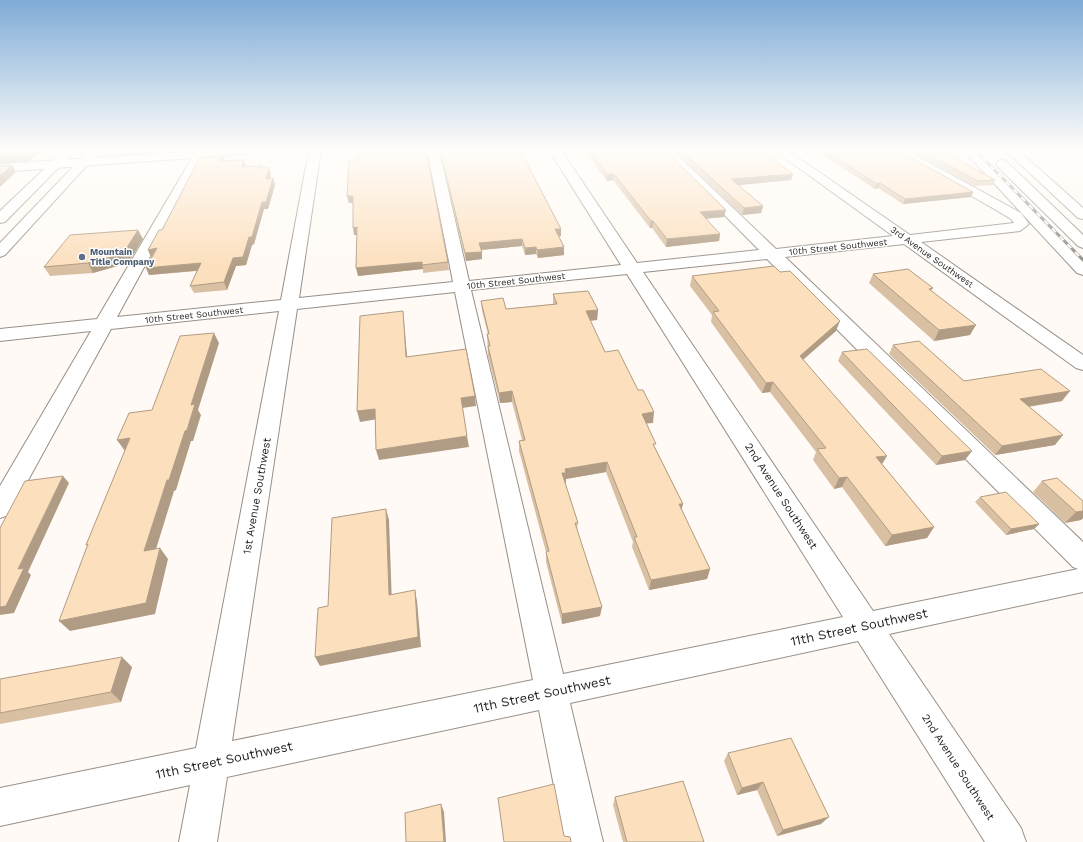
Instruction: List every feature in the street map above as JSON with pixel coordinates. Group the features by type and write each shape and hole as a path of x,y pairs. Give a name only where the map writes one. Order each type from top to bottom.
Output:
{"main road":[{"path":"0,219 30,189"},
{"path":"0,252 58,189"},
{"path":"0,508 180,189"},
{"name":"1st Avenue Southwest","path":"198,842 309,189"},
{"path":"441,189 584,842"},
{"name":"2nd Avenue Southwest","path":"581,189 1007,842"},
{"path":"706,189 1083,559"},
{"name":"3rd Avenue Southwest","path":"836,189 1083,364"},
{"name":"10th Street Southwest","path":"0,335 1015,228 1022,224 1016,216 968,189"},
{"path":"1006,189 1083,270"},
{"path":"1027,189 1083,243"},
{"path":"1055,189 1083,215"},
{"name":"11th Street Southwest","path":"0,807 1083,580"}],"building":[{"path":"183,189 270,189 266,202 262,202 252,237 249,237 243,257 233,258 224,282 190,286 201,263 146,268 157,248 148,250 159,230 162,230"},
{"path":"347,189 434,189 448,262 422,265 422,262 356,268 357,227 353,228 353,196 347,196"},
{"path":"450,189 540,189 561,229 555,229 564,247 537,250 536,247 525,248 522,239 479,243 482,252 465,253"},
{"path":"626,189 705,189 726,210 700,212 720,234 667,239 653,221 651,221"},
{"path":"724,189 743,189 763,206 744,208"},
{"path":"890,189 968,189 973,192 905,199"},
{"path":"138,230 123,254 88,263 44,267 70,235"},
{"path":"774,266 780,272 790,271 840,321 800,356 887,456 876,457 934,527 892,535 847,477 839,478 817,449 826,448 773,382 766,383 713,312 719,311 692,276"},
{"path":"908,269 933,288 929,289 976,325 939,330 873,274"},
{"path":"588,291 598,310 586,311 605,352 618,350 638,390 643,390 654,412 642,414 656,444 653,444 683,504 679,504 710,569 651,580 634,537 637,537 607,462 565,469 566,473 562,473 578,523 575,523 602,607 562,614 546,552 549,551 519,441 525,440 512,391 499,393 488,346 490,346 487,334 489,334 481,301 503,298 506,309 557,304 553,294"},
{"path":"403,311 406,357 466,349 475,396 461,398 467,436 376,450 375,409 357,411 360,316"},
{"path":"214,333 191,405 195,404 187,430 185,431 169,480 167,480 144,551 160,548 146,603 59,621 88,544 86,545 130,438 117,440 129,413 152,410 180,336"},
{"path":"919,341 964,381 1041,369 1070,391 1020,399 1063,435 1002,446 893,345"},
{"path":"867,349 972,451 942,456 842,352"},
{"path":"63,476 18,569 24,568 6,606 0,607 0,528 25,481"},
{"path":"1057,478 1083,501 1083,511 1076,512 1042,481"},
{"path":"1006,492 1039,524 1011,529 980,497"},
{"path":"386,509 389,595 415,590 418,637 315,657 318,608 328,606 332,518"},
{"path":"122,657 111,692 0,713 0,679"},
{"path":"791,738 829,817 783,830 763,782 742,788 728,753"},
{"path":"683,781 704,842 627,842 615,797"},
{"path":"554,784 564,836 570,837 571,842 504,842 498,798"},
{"path":"441,804 444,842 406,842 405,813"}],"railway":[{"path":"1014,189 1083,260"}],"place":[{"name":"Mountain Title Company","path":"82,257"}]}
